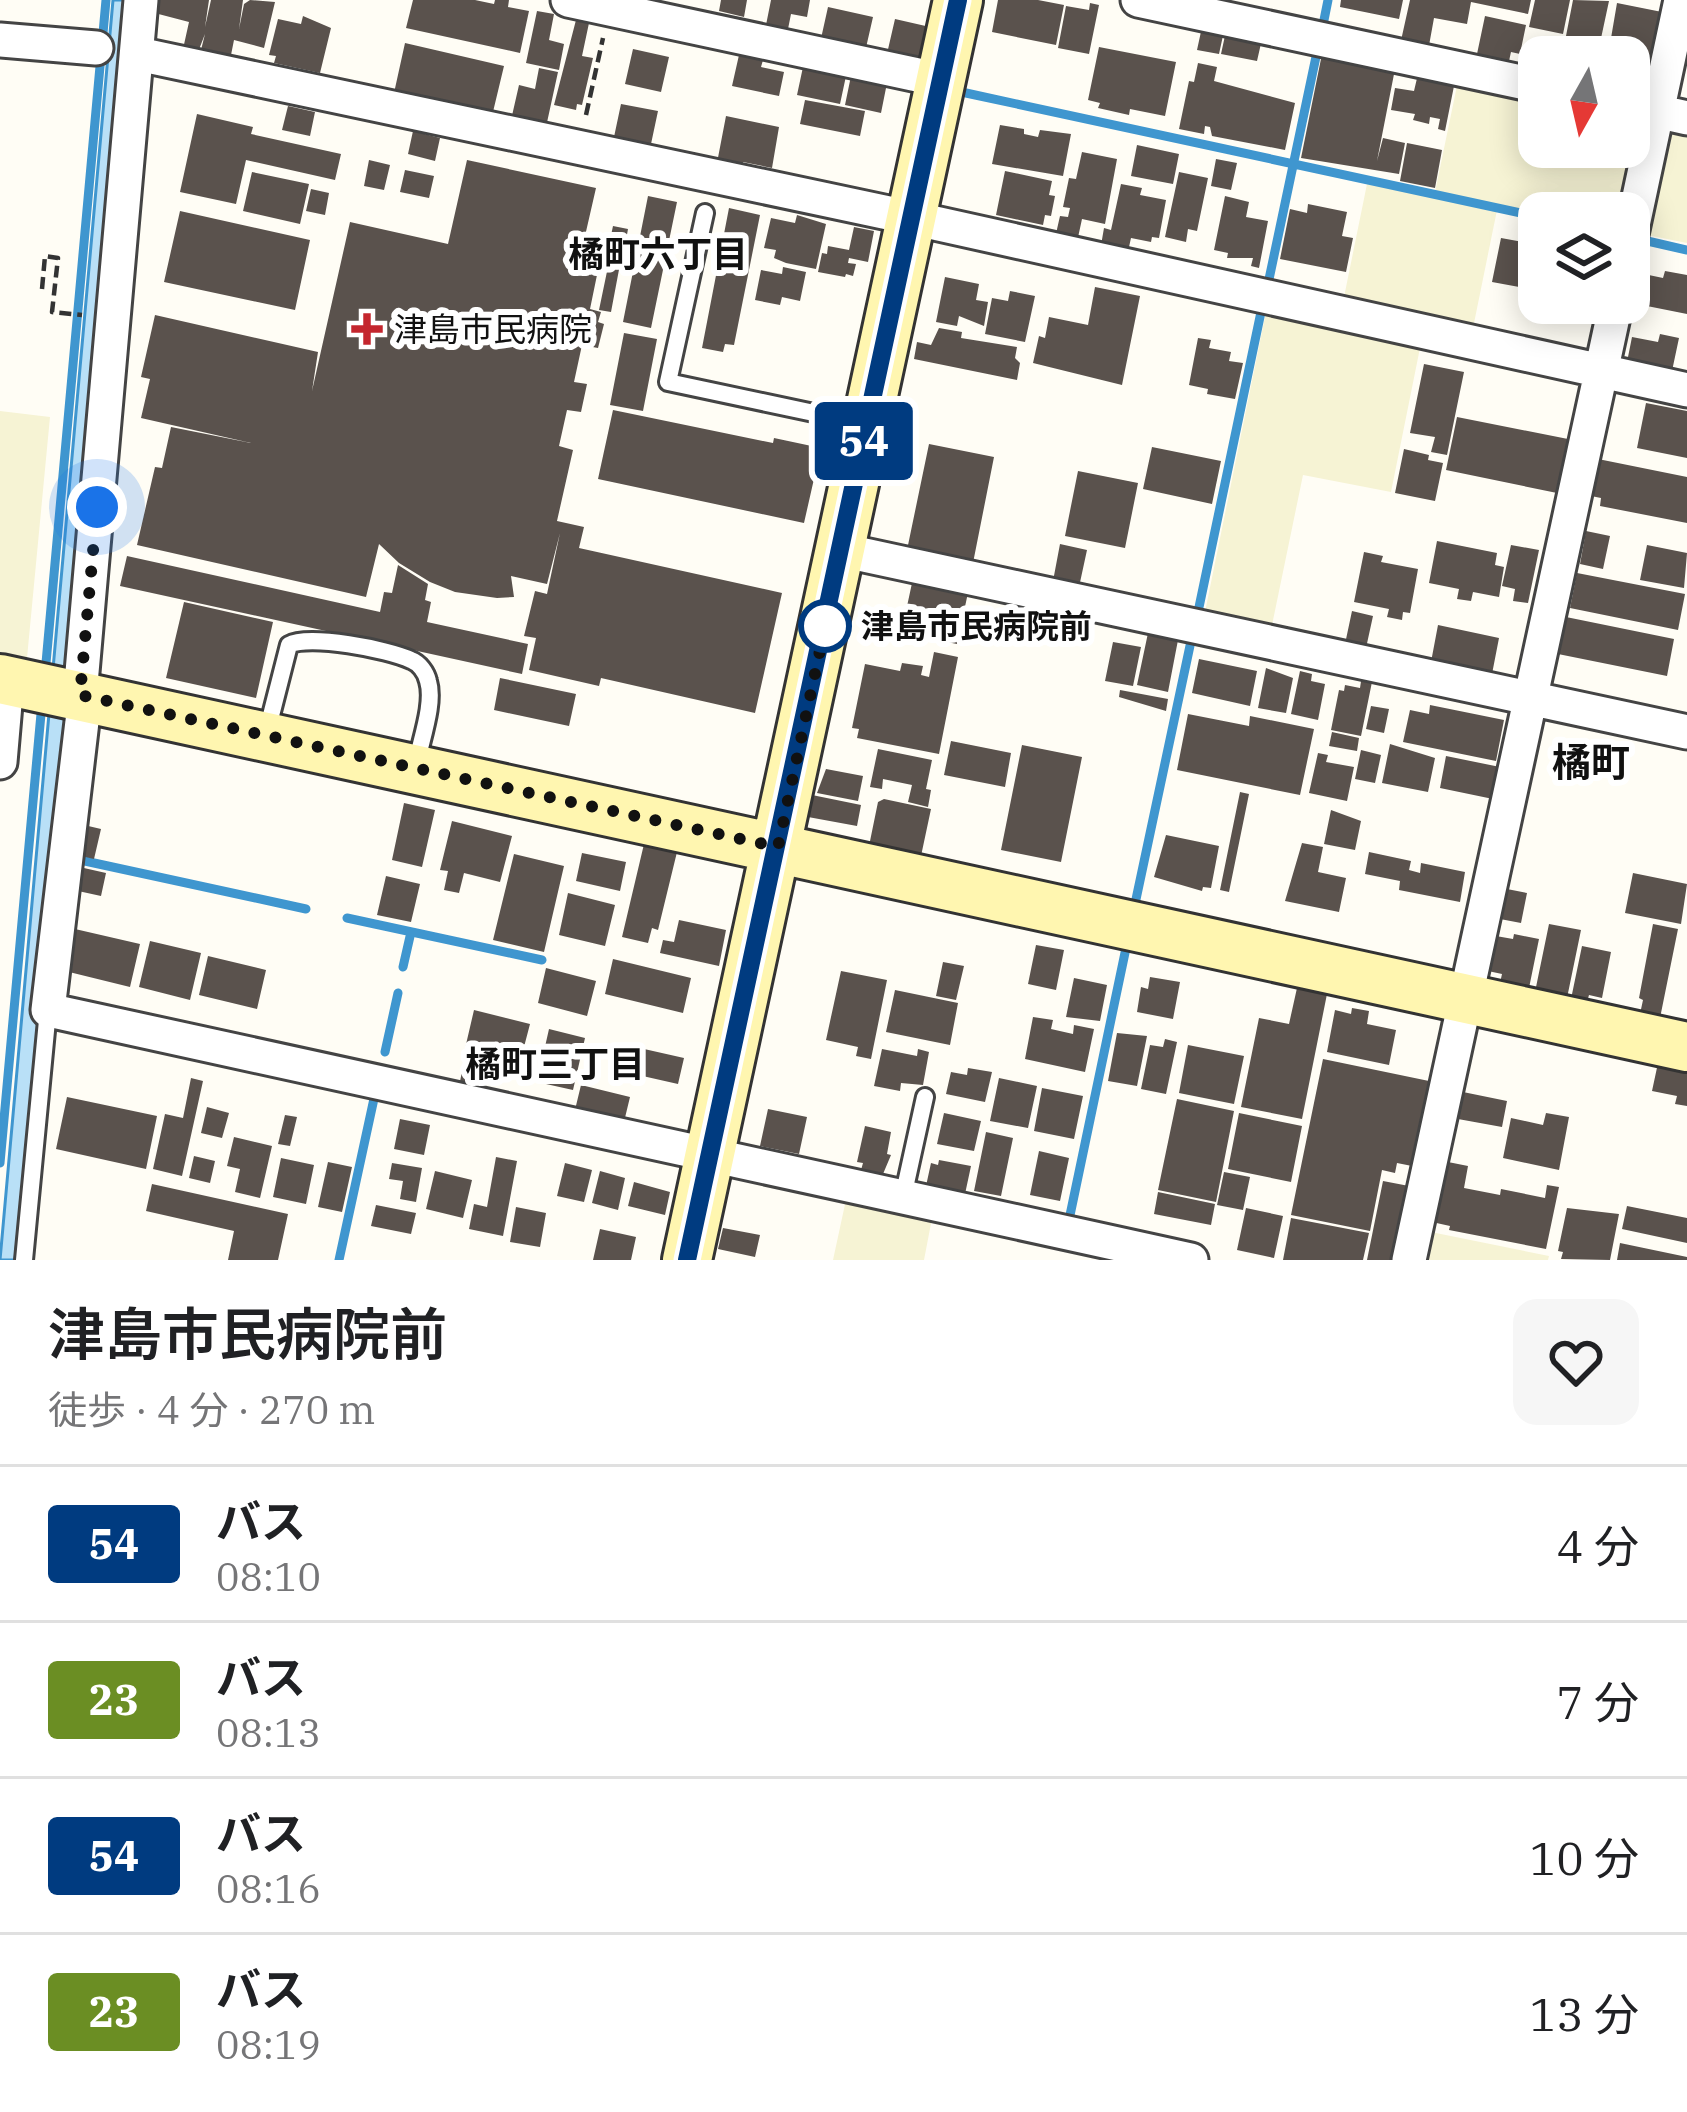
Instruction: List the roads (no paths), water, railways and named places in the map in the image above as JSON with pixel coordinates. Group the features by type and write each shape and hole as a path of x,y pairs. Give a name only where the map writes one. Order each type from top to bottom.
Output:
{"street":[{"path":"142,0 138,54 42,688 48,1010 1191,1260"},
{"path":"568,0 941,80"},
{"path":"687,1260 958,0"},
{"path":"1138,0 1518,81"},
{"path":"1640,192 1681,0"},
{"path":"0,40 96,48"},
{"path":"138,54 912,218 1687,391"},
{"path":"1409,1260 1612,324"},
{"path":"841,550 1687,732"},
{"path":"42,688 1687,1047"},
{"path":"0,762 42,688"}],"lane":[{"path":"705,213 668,382 868,425"},
{"path":"266,736 284,655 298,640 396,656 414,660 430,686 415,768"},
{"path":"24,1260 48,1010"},
{"path":"902,1197 925,1097"}],"water":[{"path":"113,0 131,0 70,709 15,1260 0,1260"}],"waterway":[{"path":"45,674 106,0"},
{"path":"1323,25 1328,0"},
{"path":"1268,284 1317,52"},
{"path":"966,93 1518,212"},
{"path":"1650,242 1687,250"},
{"path":"1198,612 1261,312"},
{"path":"1135,904 1191,641"},
{"path":"0,1163 42,703"},
{"path":"71,858 306,909"},
{"path":"347,918 542,960"},
{"path":"403,967 411,932"},
{"path":"1069,1220 1126,948"},
{"path":"385,1052 398,993"},
{"path":"339,1260 375,1094"}],"place":[{"name":"津島市民病院","path":"367,329"},
{"name":"津島市民病院前","path":"825,626"}],"district":[{"name":"橘町六丁目","path":"658,254"},
{"name":"橘町","path":"1591,762"},
{"name":"橘町三丁目","path":"555,1064"}]}
